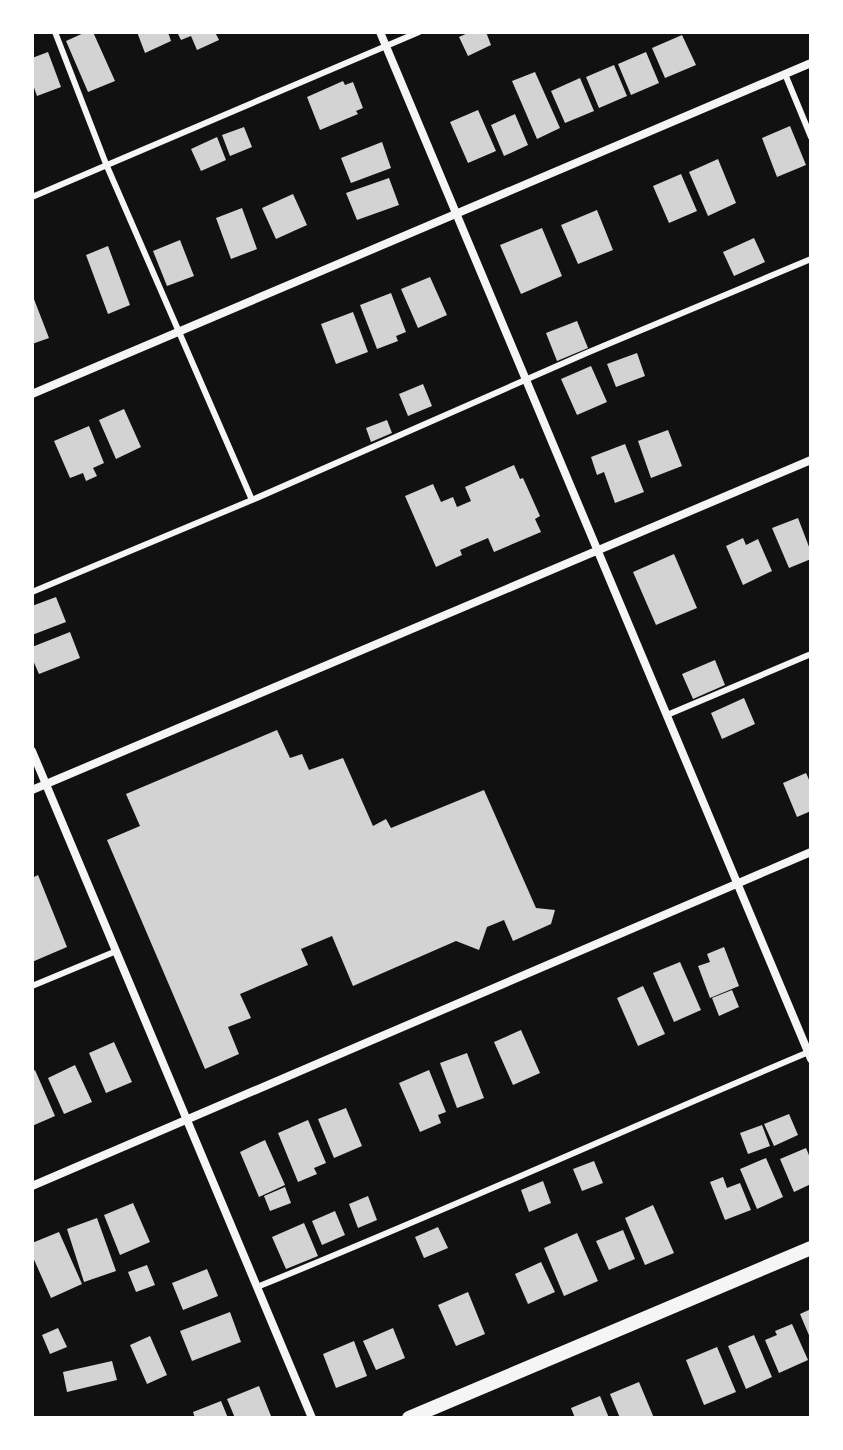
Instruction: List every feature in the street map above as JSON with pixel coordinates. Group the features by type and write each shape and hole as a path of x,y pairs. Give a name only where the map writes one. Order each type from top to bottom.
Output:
{"street":[{"path":"380,32 810,1054"},
{"path":"32,394 811,63"},
{"path":"32,790 811,460"},
{"path":"32,751 312,1418"},
{"path":"32,1186 811,852"},
{"path":"409,1418 811,1248"}],"lane":[{"path":"55,32 106,164 252,500"},
{"path":"32,197 419,32"},
{"path":"785,74 811,137"},
{"path":"32,592 811,259"},
{"path":"667,715 811,654"},
{"path":"32,986 114,952"},
{"path":"257,1287 810,1054"}],"building":[{"path":"93,32 115,81 88,92 66,41"},
{"path":"137,32 168,32 171,41 145,53"},
{"path":"177,32 215,32 219,40 197,50 191,36 181,40"},
{"path":"470,32 486,32 491,45 468,56 459,37"},
{"path":"682,35 696,65 665,78 652,48"},
{"path":"48,52 61,87 37,96 32,82 32,58"},
{"path":"646,52 659,83 631,95 618,64"},
{"path":"614,65 627,96 599,108 586,77"},
{"path":"535,72 560,128 537,139 512,81"},
{"path":"580,78 594,111 565,123 551,91"},
{"path":"343,81 345,85 353,82 363,108 356,111 358,114 320,130 307,97"},
{"path":"478,110 496,151 468,163 450,122"},
{"path":"515,114 528,145 504,156 491,125"},
{"path":"790,126 806,165 777,177 762,138"},
{"path":"244,127 252,147 230,156 222,135"},
{"path":"217,137 226,160 201,171 191,149"},
{"path":"382,142 391,168 351,183 341,158"},
{"path":"718,159 736,203 708,216 689,172"},
{"path":"681,174 697,211 669,223 653,186"},
{"path":"389,178 399,205 357,220 346,193"},
{"path":"293,194 307,225 276,239 262,208"},
{"path":"242,208 257,249 231,259 216,218"},
{"path":"597,210 613,250 578,264 561,225"},
{"path":"542,228 562,276 521,294 500,245"},
{"path":"754,238 765,262 734,276 723,252"},
{"path":"180,240 194,276 167,286 153,251"},
{"path":"108,246 130,305 108,314 86,255"},
{"path":"430,277 447,315 418,328 401,289"},
{"path":"391,293 406,332 396,336 398,341 377,349 360,305"},
{"path":"32,294 49,338 32,344"},
{"path":"353,312 368,352 336,364 321,324"},
{"path":"577,321 588,348 557,361 546,333"},
{"path":"637,353 645,376 616,387 607,364"},
{"path":"591,366 607,402 577,415 561,379"},
{"path":"423,384 432,406 408,416 399,394"},
{"path":"124,409 141,447 116,459 99,420"},
{"path":"387,420 392,433 371,442 366,428"},
{"path":"89,426 104,463 93,468 97,476 86,481 83,473 70,478 54,441"},
{"path":"668,430 682,466 651,478 638,441"},
{"path":"625,444 644,492 615,503 604,472 597,475 591,457"},
{"path":"514,465 540,516 535,519 541,532 494,552 488,538 460,550 462,555 436,567 405,496 433,484 441,502 453,497 457,507 471,501 465,487"},
{"path":"798,518 811,559 789,568 772,528"},
{"path":"743,538 746,545 758,539 772,571 743,585 726,546"},
{"path":"674,554 697,608 656,625 633,572"},
{"path":"56,597 66,622 32,635 32,606"},
{"path":"70,632 80,658 39,674 32,658 32,647"},
{"path":"715,660 725,685 693,699 682,674"},
{"path":"744,698 755,724 722,739 711,713"},
{"path":"277,730 290,758 302,754 309,770 343,758 373,826 386,819 391,828 484,790 536,908 555,910 551,924 513,941 504,920 487,927 479,950 456,941 353,986 332,936 301,949 308,965 240,994 251,1018 228,1027 239,1054 205,1069 107,840 140,826 126,794"},
{"path":"806,773 811,784 811,811 797,817 783,783"},
{"path":"38,875 67,947 32,962 32,878"},
{"path":"724,947 739,986 710,998 698,966 710,962 707,954"},
{"path":"680,962 701,1010 674,1022 653,973"},
{"path":"643,986 665,1034 638,1046 617,998"},
{"path":"732,990 739,1007 719,1016 712,998"},
{"path":"521,1030 540,1073 513,1085 494,1042"},
{"path":"114,1042 132,1082 106,1093 89,1053"},
{"path":"467,1053 484,1098 457,1108 440,1063"},
{"path":"75,1065 92,1102 64,1114 48,1078"},
{"path":"35,1070 55,1116 32,1126 32,1072"},
{"path":"429,1070 446,1112 438,1115 441,1123 420,1132 399,1083"},
{"path":"346,1108 362,1146 334,1158 318,1119"},
{"path":"789,1114 798,1135 774,1146 764,1124"},
{"path":"308,1120 326,1163 314,1168 317,1174 298,1182 278,1133"},
{"path":"762,1125 770,1146 748,1154 740,1133"},
{"path":"265,1140 285,1185 259,1197 240,1152"},
{"path":"806,1148 811,1160 811,1184 794,1192 780,1159"},
{"path":"766,1158 783,1197 757,1209 740,1169"},
{"path":"594,1161 603,1183 582,1191 573,1169"},
{"path":"723,1177 727,1188 740,1183 751,1210 725,1220 710,1182"},
{"path":"543,1181 551,1203 529,1212 521,1190"},
{"path":"285,1187 291,1203 270,1211 264,1196"},
{"path":"368,1196 377,1220 358,1228 349,1204"},
{"path":"133,1203 150,1242 120,1255 104,1215"},
{"path":"653,1205 674,1253 645,1265 625,1218"},
{"path":"335,1211 345,1235 322,1245 312,1221"},
{"path":"97,1218 116,1271 84,1282 67,1229"},
{"path":"304,1223 318,1256 286,1269 272,1237"},
{"path":"438,1227 448,1248 424,1258 415,1237"},
{"path":"623,1230 635,1259 609,1270 596,1241"},
{"path":"59,1232 82,1284 51,1298 32,1255 32,1243"},
{"path":"577,1233 598,1281 564,1296 544,1248"},
{"path":"541,1262 555,1292 528,1304 515,1274"},
{"path":"147,1265 155,1285 136,1292 128,1272"},
{"path":"207,1269 218,1296 183,1310 172,1283"},
{"path":"468,1292 485,1334 456,1346 438,1305"},
{"path":"811,1309 811,1340 800,1314"},
{"path":"230,1312 241,1342 192,1361 180,1331"},
{"path":"792,1324 808,1360 779,1373 765,1340 777,1335 775,1331"},
{"path":"58,1328 67,1347 50,1354 42,1335"},
{"path":"393,1328 405,1358 376,1370 363,1341"},
{"path":"754,1335 772,1377 746,1389 728,1346"},
{"path":"150,1336 167,1375 147,1384 130,1345"},
{"path":"354,1341 367,1376 336,1388 323,1354"},
{"path":"717,1347 736,1392 704,1405 686,1360"},
{"path":"112,1361 117,1380 67,1392 63,1372"},
{"path":"639,1382 654,1418 620,1418 610,1394"},
{"path":"259,1386 271,1416 235,1418 227,1399"},
{"path":"600,1396 609,1418 575,1418 571,1408"},
{"path":"221,1401 228,1418 195,1418 193,1412"}]}
